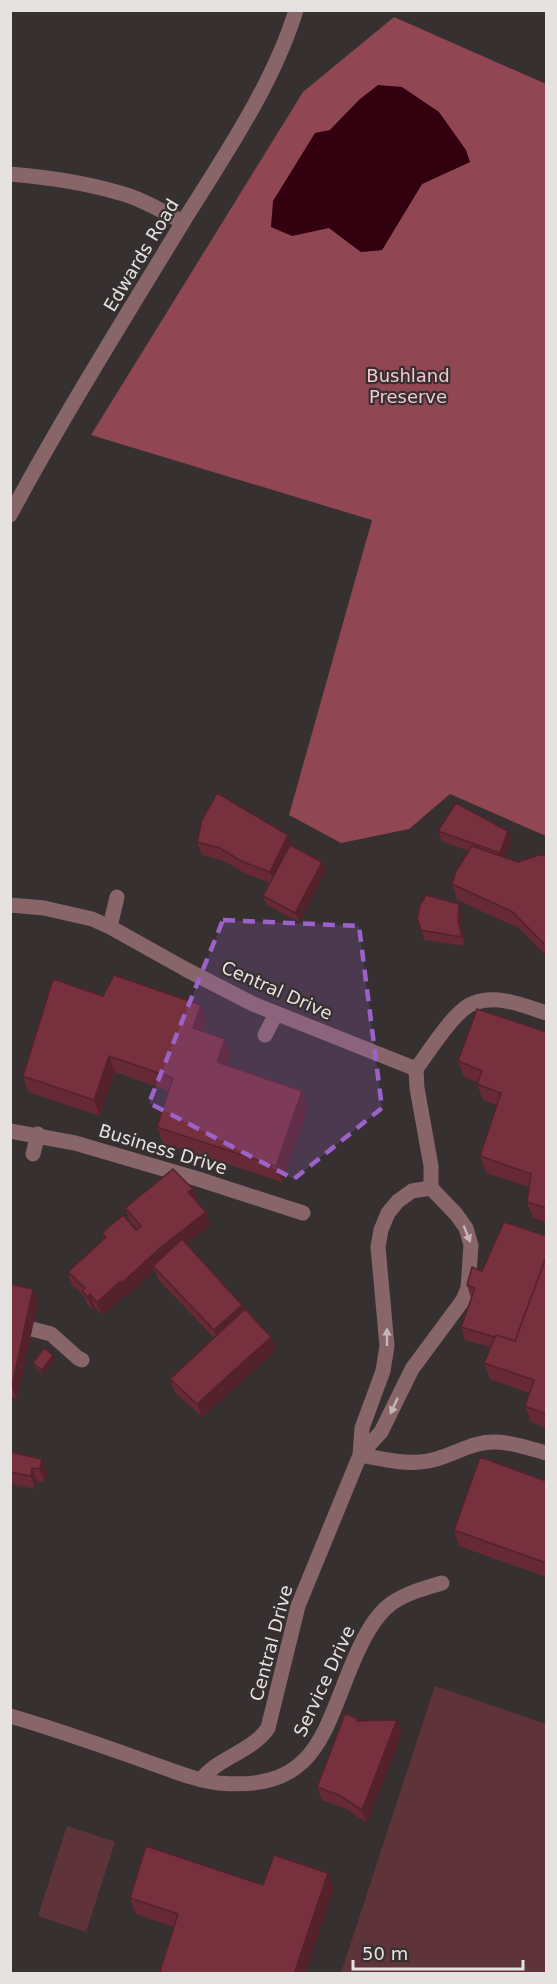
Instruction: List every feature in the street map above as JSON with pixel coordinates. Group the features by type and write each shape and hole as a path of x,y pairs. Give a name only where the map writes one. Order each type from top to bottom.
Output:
{"street":[{"name":"Edwards Road","path":"10,515 250,111 280,52 296,10"},
{"path":"10,174 121,193 183,222"},
{"path":"110,927 117,897"},
{"name":"Central Drive","path":"10,905 69,913 110,927 187,970 276,1014 416,1069"},
{"path":"431,1188 431,1166 417,1088 416,1069 454,1017 474,1003 489,1000 504,1001 546,1013"},
{"path":"265,1035 276,1014"},
{"name":"Business Drive","path":"10,1131 38,1134 75,1143 198,1179 303,1214"},
{"path":"33,1154 38,1134"},
{"name":"Central Drive","path":"201,1780 211,1769 262,1736 268,1728 298,1606 360,1455 362,1428 383,1371 387,1346 378,1247 381,1230 388,1213 398,1201 412,1191 431,1188 466,1228 471,1245 468,1288 463,1300 412,1369 381,1432 360,1455"},
{"path":"32,1329 51,1334 78,1359 82,1360"},
{"path":"360,1455 418,1462 432,1461 477,1444 491,1442 511,1444 546,1453"},
{"name":"Service Drive","path":"10,1716 53,1728 201,1780 255,1783 274,1780 297,1767 314,1750 363,1639 375,1620 391,1604 416,1591 442,1583"}],"highlighted area":[{"path":"223,920 359,926 382,1108 294,1179 149,1103"}],"shaded area":[{"path":"378,85 402,87 439,112 466,150 470,162 422,184 382,250 361,252 329,228 292,236 271,227 273,201 315,133 330,130 360,99"},
{"path":"435,1686 546,1724 546,1973 341,1973"},
{"path":"67,1826 115,1842 86,1932 38,1916"}],"green space":[{"name":"Bushland Preserve","path":"394,17 546,84 546,836 450,794 409,829 341,843 289,815 372,520 91,435 303,92","holes":["360,99 470,162 422,184 382,250 361,252 329,228 330,130"]}],"building":[{"path":"217,793 288,835 270,872 241,861 220,848 197,842 202,820"},
{"path":"456,803 508,831 500,853 438,831"},
{"path":"290,845 322,862 295,913 263,896"},
{"path":"472,846 518,862 546,855 546,946 513,912 452,884 456,871"},
{"path":"426,895 459,904 458,921 462,937 421,930 417,918 420,905"},
{"path":"114,975 201,1005 193,1028 225,1039 217,1062 302,1091 276,1166 157,1127 173,1078 109,1056 94,1100 23,1076 53,979 103,996"},
{"path":"477,1009 546,1032 546,1208 527,1202 531,1174 480,1156 501,1093 477,1084 482,1071 458,1061"},
{"path":"173,1169 193,1189 188,1192 206,1212 97,1302 90,1294 88,1297 82,1291 85,1288 68,1272 106,1237 102,1233 123,1215 136,1230 141,1226 125,1208"},
{"path":"504,1222 546,1236 546,1257 515,1341 461,1327 475,1288 467,1285 472,1267 482,1271"},
{"path":"182,1239 242,1305 214,1330 153,1266"},
{"path":"546,1257 546,1414 525,1406 534,1380 484,1363 496,1335 515,1341"},
{"path":"10,1284 33,1289 12,1386 10,1385"},
{"path":"245,1309 271,1337 197,1404 170,1379"},
{"path":"44,1348 53,1355 42,1370 33,1363"},
{"path":"10,1452 42,1459 40,1469 32,1468 31,1476 10,1472"},
{"path":"480,1457 546,1481 546,1563 454,1530"},
{"path":"345,1714 357,1718 357,1721 397,1720 362,1810 339,1795 317,1787"},
{"path":"146,1846 263,1885 274,1855 328,1873 294,1974 165,1974 160,1971 178,1914 130,1898"}]}
